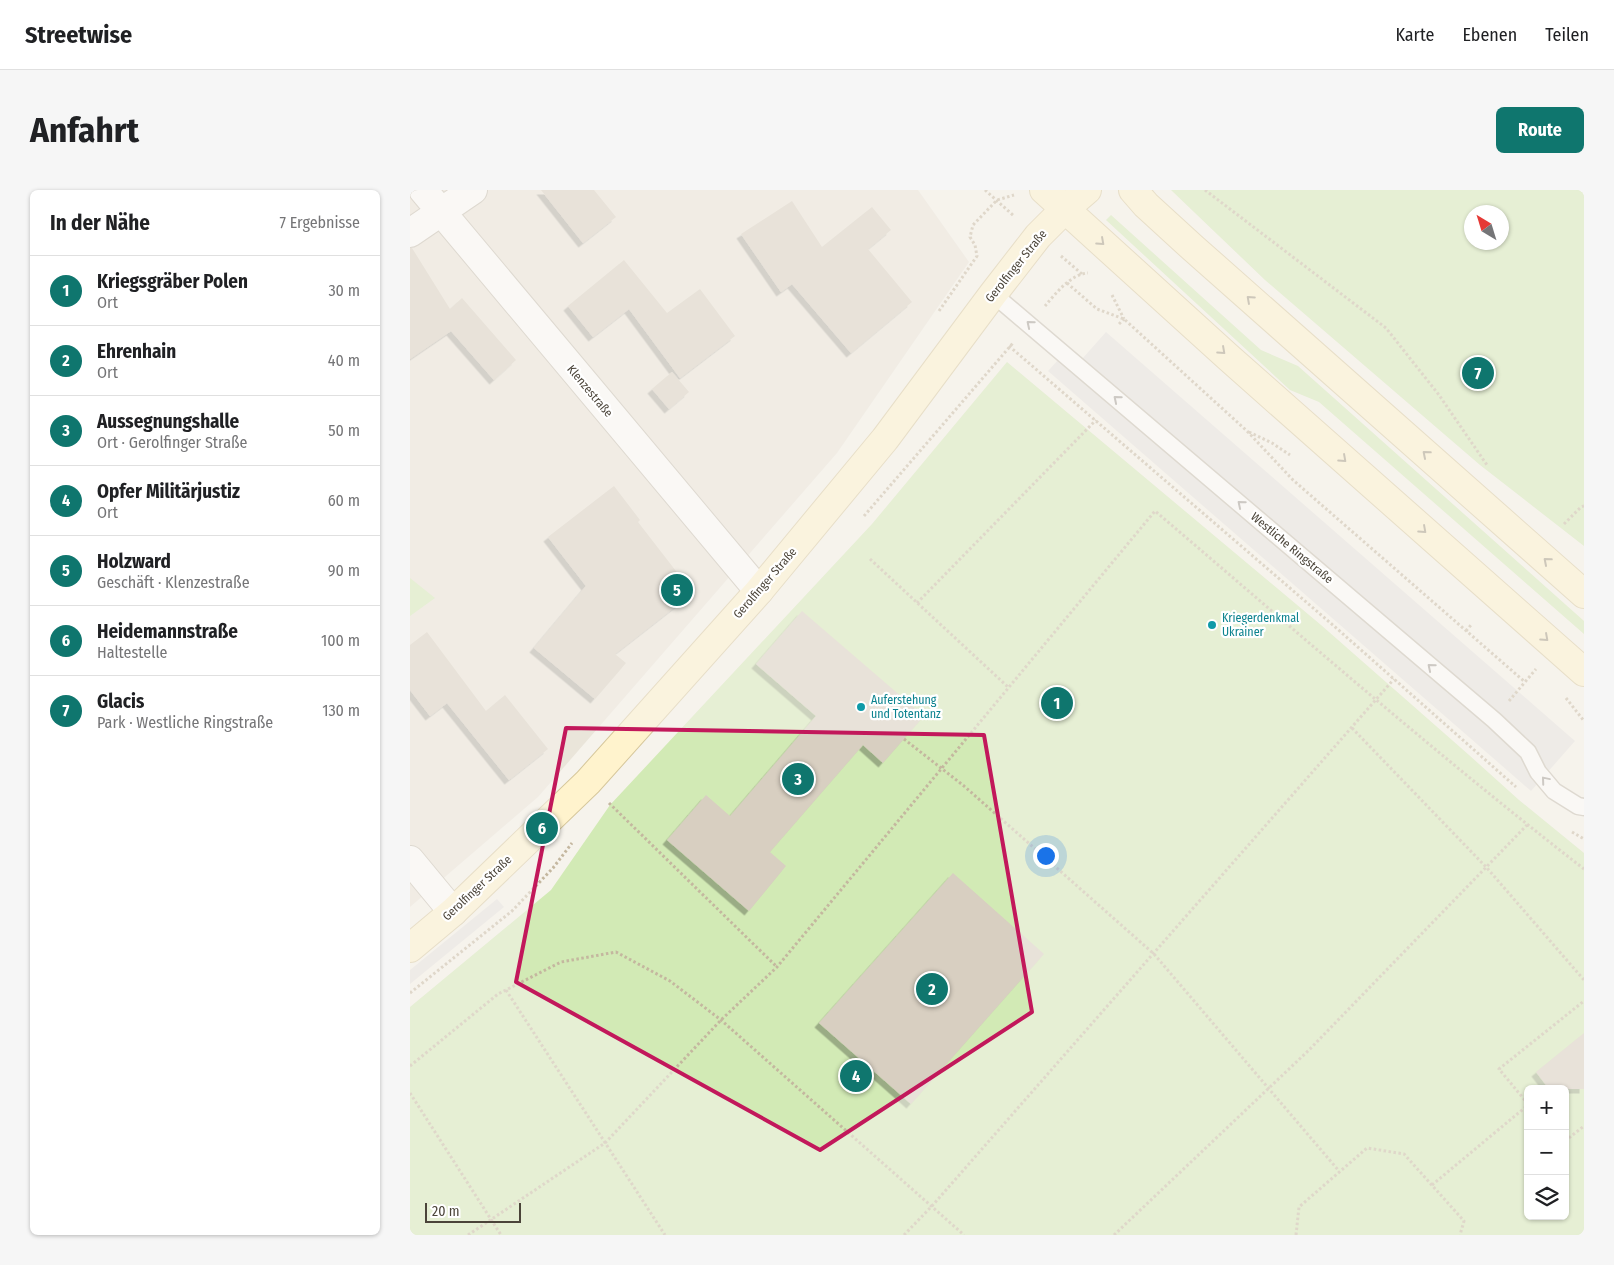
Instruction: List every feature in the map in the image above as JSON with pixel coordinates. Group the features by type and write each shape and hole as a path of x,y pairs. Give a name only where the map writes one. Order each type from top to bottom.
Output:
{"main road":[{"path":"1044,190 1584,672"},
{"name":"Gerolfinger Straße","path":"410,948 453,912 588,782 759,591 885,439 992,294 1038,236 1087,190"},
{"path":"1133,190 1146,205 1208,261 1584,594"}],"street":[{"name":"Klenzestraße","path":"423,190 759,591"},
{"path":"410,233 473,190"},
{"path":"410,860 453,912"}],"lane":[{"name":"Westliche Ringstraße","path":"992,294 1494,720 1528,752 1538,772 1554,791 1578,806 1584,807"}],"path":[{"path":"985,190 997,200 1017,194"},
{"path":"1204,190 1274,241 1386,328 1439,395 1489,466"},
{"path":"1082,274 1093,273"},
{"path":"1067,283 1097,309 1124,319"},
{"path":"1112,294 1124,319 1246,431 1293,480 1525,682 1536,669"},
{"path":"1119,324 1124,319"},
{"path":"1009,346 1334,626 1522,792"},
{"path":"1209,405 1213,401"},
{"path":"917,603 1096,420"},
{"path":"1564,524 1584,506"},
{"path":"468,1235 605,1143 722,1020 777,967 1155,511 1377,700 1584,869"},
{"path":"870,559 1008,687"},
{"path":"1466,631 1471,625"},
{"path":"904,1235 932,1206 1394,679"},
{"path":"1352,728 1487,868 1584,980"},
{"path":"904,739 942,768 1154,954 1339,1171"},
{"path":"588,782 777,967"},
{"path":"1114,1235 1309,1050 1528,825"},
{"path":"1567,829 1584,839"},
{"path":"410,1066 498,994 561,962 616,952 670,981 722,1020 964,1235"},
{"path":"506,990 665,1235"},
{"path":"1524,1099 1499,1069 1584,1001"},
{"path":"410,1093 501,1235"},
{"path":"1432,1185 1524,1107"},
{"path":"1569,1139 1584,1126"},
{"path":"1296,1235 1298,1207 1367,1148 1404,1154 1464,1221 1460,1235"}],"highlighted area":[{"path":"566,728 984,735 1032,1012 820,1150 516,982"}],"shaded area":[{"path":"410,190 918,190 969,262 837,453 538,797 410,907"},
{"path":"1106,332 1575,741 1531,791 1048,371 1069,348 1082,359"},
{"path":"497,899 504,907 410,984 410,970"}],"green space":[{"path":"1171,190 1584,190 1584,546 1480,465 1265,280"},
{"path":"1111,215 1261,350 1298,366 1584,621 1584,634 1319,402 1290,390 1106,220"},
{"path":"1007,362 1321,625 1519,800 1584,853 1584,1235 410,1235 410,1007 551,890 610,805 872,524"},
{"path":"410,578 435,598 410,616"}],"building":[{"path":"541,190 594,190 616,217 583,243"},
{"path":"792,201 822,247 872,207 891,230 868,249 912,302 851,353 792,284 781,292 741,234"},
{"path":"410,248 412,248 450,309 462,298 516,360 494,380 451,331 410,359"},
{"path":"624,260 667,313 700,289 735,336 680,378 629,309 593,337 568,306"},
{"path":"672,372 689,392 669,409 652,389"},
{"path":"614,486 640,520 638,522 693,593 615,654 626,663 595,699 534,648 586,586 548,537"},
{"path":"802,611 924,716 883,763 863,745 770,852 786,866 749,911 667,840 706,795 730,816 816,716 756,664"},
{"path":"427,632 486,711 505,695 548,749 509,780 447,703 430,716 410,690 410,645"},
{"path":"953,873 1044,954 911,1104 819,1023"},
{"path":"1584,1033 1584,1089 1569,1089 1569,1085 1546,1085 1536,1072"}],"place":[{"name":"Glacis","path":"1478,373"},
{"name":"Holzward","path":"677,590"},
{"name":"Kriegerdenkmal Ukrainer","path":"1212,625"},
{"name":"Kriegsgräber Polen","path":"1057,703"},
{"name":"Auferstehung und Totentanz","path":"861,707"},
{"name":"Aussegnungshalle","path":"798,779"},
{"name":"Heidemannstraße","path":"542,828"},
{"name":"Ehrenhain","path":"932,989"},
{"name":"Opfer Militärjustiz","path":"856,1076"}]}
